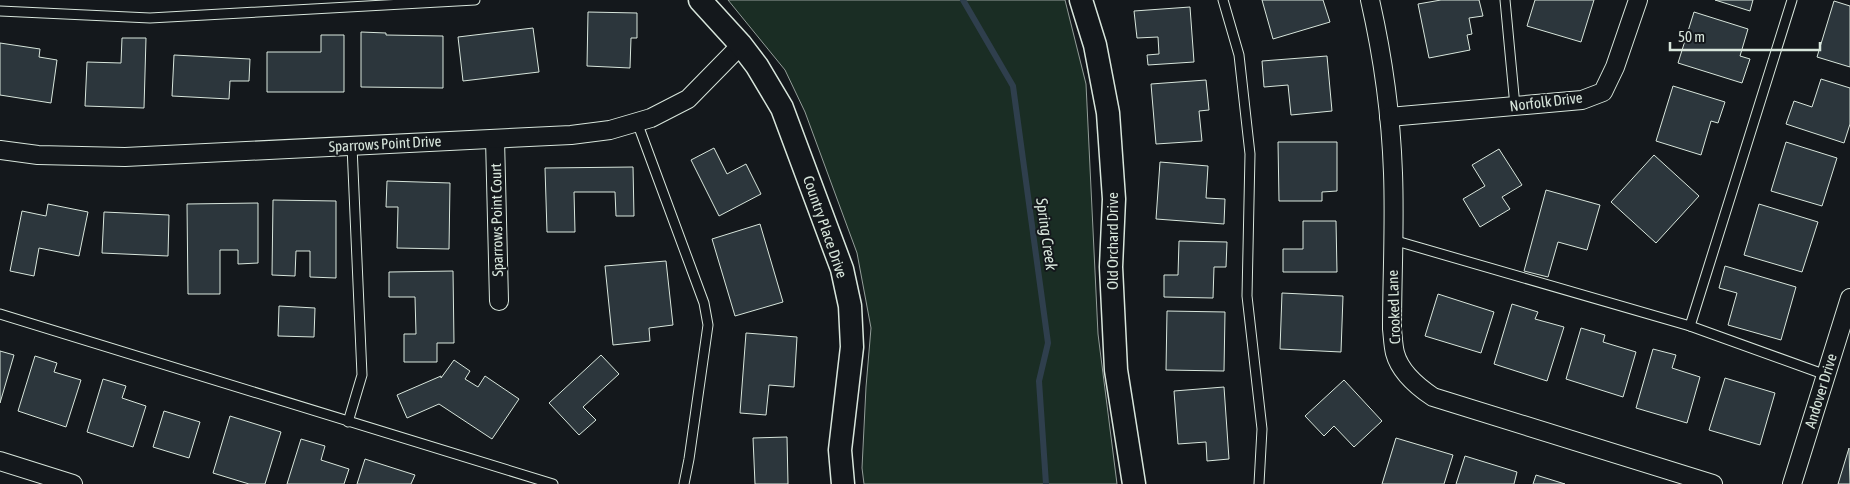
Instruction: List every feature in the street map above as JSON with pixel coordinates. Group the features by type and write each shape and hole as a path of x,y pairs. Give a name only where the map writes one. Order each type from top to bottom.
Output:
{"street":[{"name":"Country Place Drive","path":"700,0 741,44 757,66 782,108 842,269 850,306 852,346 840,450 843,484"},
{"name":"Old Orchard Drive","path":"1081,0 1095,45 1108,113 1114,199 1111,267 1116,370 1134,484"},
{"name":"Crooked Lane","path":"1370,0 1379,39 1389,117 1393,174 1392,329 1396,354 1403,369 1421,389 1433,398 1713,484"},
{"name":"Norfolk Drive","path":"1389,117 1582,100 1603,92 1615,67 1638,0"},
{"name":"Sparrows Point Drive","path":"0,150 38,155 125,157 571,135 610,130 651,118 688,98 741,44"},
{"name":"Sparrows Point Court","path":"495,139 498,301"},
{"name":"Andover Drive","path":"1792,484 1850,298"},
{"path":"0,461 74,484"}],"lane":[{"path":"0,11 150,18 476,0"},
{"path":"1223,0 1239,55 1250,154 1247,296 1262,430 1259,484"},
{"path":"1505,0 1514,106"},
{"path":"1690,326 1792,0"},
{"path":"637,122 704,303 708,325 684,484"},
{"path":"348,422 362,375 352,146"},
{"path":"1393,240 1690,326 1826,374"},
{"path":"0,314 553,484"}],"green space":[{"path":"728,0 1065,0 1086,84 1098,334 1117,484 864,484 862,468 871,328 857,253 805,112 785,70"}],"building":[{"path":"1262,0 1323,0 1330,22 1273,39"},
{"path":"1441,0 1479,0 1483,16 1469,18 1472,34 1467,35 1470,50 1429,58 1418,4"},
{"path":"1535,0 1594,0 1581,42 1527,26"},
{"path":"1715,0 1753,0 1750,11"},
{"path":"1834,1 1850,6 1850,67 1817,57"},
{"path":"1190,7 1194,62 1148,65 1147,55 1159,54 1158,37 1137,38 1134,11"},
{"path":"588,12 637,13 637,38 631,38 630,68 587,66"},
{"path":"1694,12 1748,29 1740,56 1750,59 1742,83 1678,63"},
{"path":"533,28 539,72 463,81 458,37"},
{"path":"361,32 386,33 386,35 443,36 443,88 361,87"},
{"path":"321,35 344,35 344,92 267,92 267,52 321,52"},
{"path":"122,38 146,38 144,108 85,106 87,62 121,63"},
{"path":"0,43 40,49 39,57 57,60 51,103 0,95"},
{"path":"174,55 250,59 249,81 230,81 229,99 172,96"},
{"path":"1327,56 1332,111 1291,115 1288,85 1264,87 1262,61"},
{"path":"1821,79 1850,88 1850,124 1844,143 1786,124 1794,101 1812,107"},
{"path":"1206,80 1209,110 1199,111 1202,141 1156,144 1151,84"},
{"path":"1673,86 1725,102 1718,123 1711,121 1701,155 1656,141"},
{"path":"1278,142 1337,142 1337,191 1322,192 1322,201 1279,201"},
{"path":"1786,142 1837,158 1822,206 1771,191"},
{"path":"714,148 727,174 746,164 761,194 719,216 691,160"},
{"path":"1499,149 1522,185 1502,197 1510,209 1480,227 1463,199 1485,186 1472,165"},
{"path":"1654,155 1699,196 1656,243 1611,202"},
{"path":"1160,162 1208,166 1206,198 1225,199 1224,224 1156,219"},
{"path":"633,167 634,216 616,216 615,192 574,192 575,232 547,232 545,168"},
{"path":"387,181 450,183 449,249 397,248 398,207 386,207"},
{"path":"1546,190 1600,205 1587,250 1558,242 1548,277 1524,271"},
{"path":"273,200 336,201 336,278 310,277 310,251 296,251 295,276 272,275"},
{"path":"258,203 258,263 238,264 238,250 220,250 220,294 188,294 187,204"},
{"path":"48,204 88,212 79,256 39,248 34,276 10,271 22,211 46,216"},
{"path":"1759,204 1818,222 1802,272 1744,255"},
{"path":"104,212 169,215 168,256 102,253"},
{"path":"1303,221 1336,221 1337,272 1283,272 1283,249 1303,249"},
{"path":"760,224 783,302 735,316 712,239"},
{"path":"1179,241 1227,242 1226,267 1214,267 1213,298 1164,297 1164,275 1178,275"},
{"path":"666,261 673,325 649,328 650,341 613,345 605,266"},
{"path":"1725,266 1796,287 1781,340 1728,325 1737,293 1719,288"},
{"path":"453,271 454,343 437,343 437,362 404,362 404,334 416,334 415,297 389,297 389,272"},
{"path":"1282,293 1343,296 1341,352 1280,349"},
{"path":"1438,294 1494,312 1481,353 1425,336"},
{"path":"1512,304 1538,312 1535,319 1564,327 1547,381 1494,364"},
{"path":"279,306 315,308 314,337 278,336"},
{"path":"1167,311 1225,312 1224,371 1166,370"},
{"path":"1581,328 1605,335 1603,342 1636,352 1623,397 1566,379"},
{"path":"746,333 797,337 794,387 769,385 766,415 740,413"},
{"path":"1653,349 1676,355 1672,368 1700,377 1687,423 1636,408"},
{"path":"0,351 14,355 0,403"},
{"path":"601,355 619,374 583,407 596,420 579,435 549,403"},
{"path":"35,356 57,363 54,372 81,380 66,427 18,411"},
{"path":"454,360 470,371 465,379 478,387 485,376 519,399 492,439 439,404 407,418 397,395 441,376 441,378"},
{"path":"1725,378 1775,393 1760,445 1709,430"},
{"path":"103,379 126,386 122,398 146,406 133,447 87,432"},
{"path":"1344,380 1382,421 1354,447 1334,426 1324,436 1305,416"},
{"path":"1224,387 1229,459 1207,461 1206,442 1178,444 1174,391"},
{"path":"164,411 200,422 189,458 153,447"},
{"path":"230,416 281,432 265,484 249,484 213,473"},
{"path":"787,437 788,484 755,484 753,438"},
{"path":"1396,438 1453,455 1444,484 1382,484"},
{"path":"301,439 325,446 321,460 349,469 344,484 287,484"},
{"path":"1849,448 1850,484 1838,484"},
{"path":"1465,456 1517,472 1514,484 1456,484"},
{"path":"365,459 415,475 411,484 357,484"},
{"path":"1536,475 1565,484 1533,484"}],"waterway":[{"name":"Spring Creek","path":"963,0 1013,86 1048,343 1039,381 1046,484"}]}
